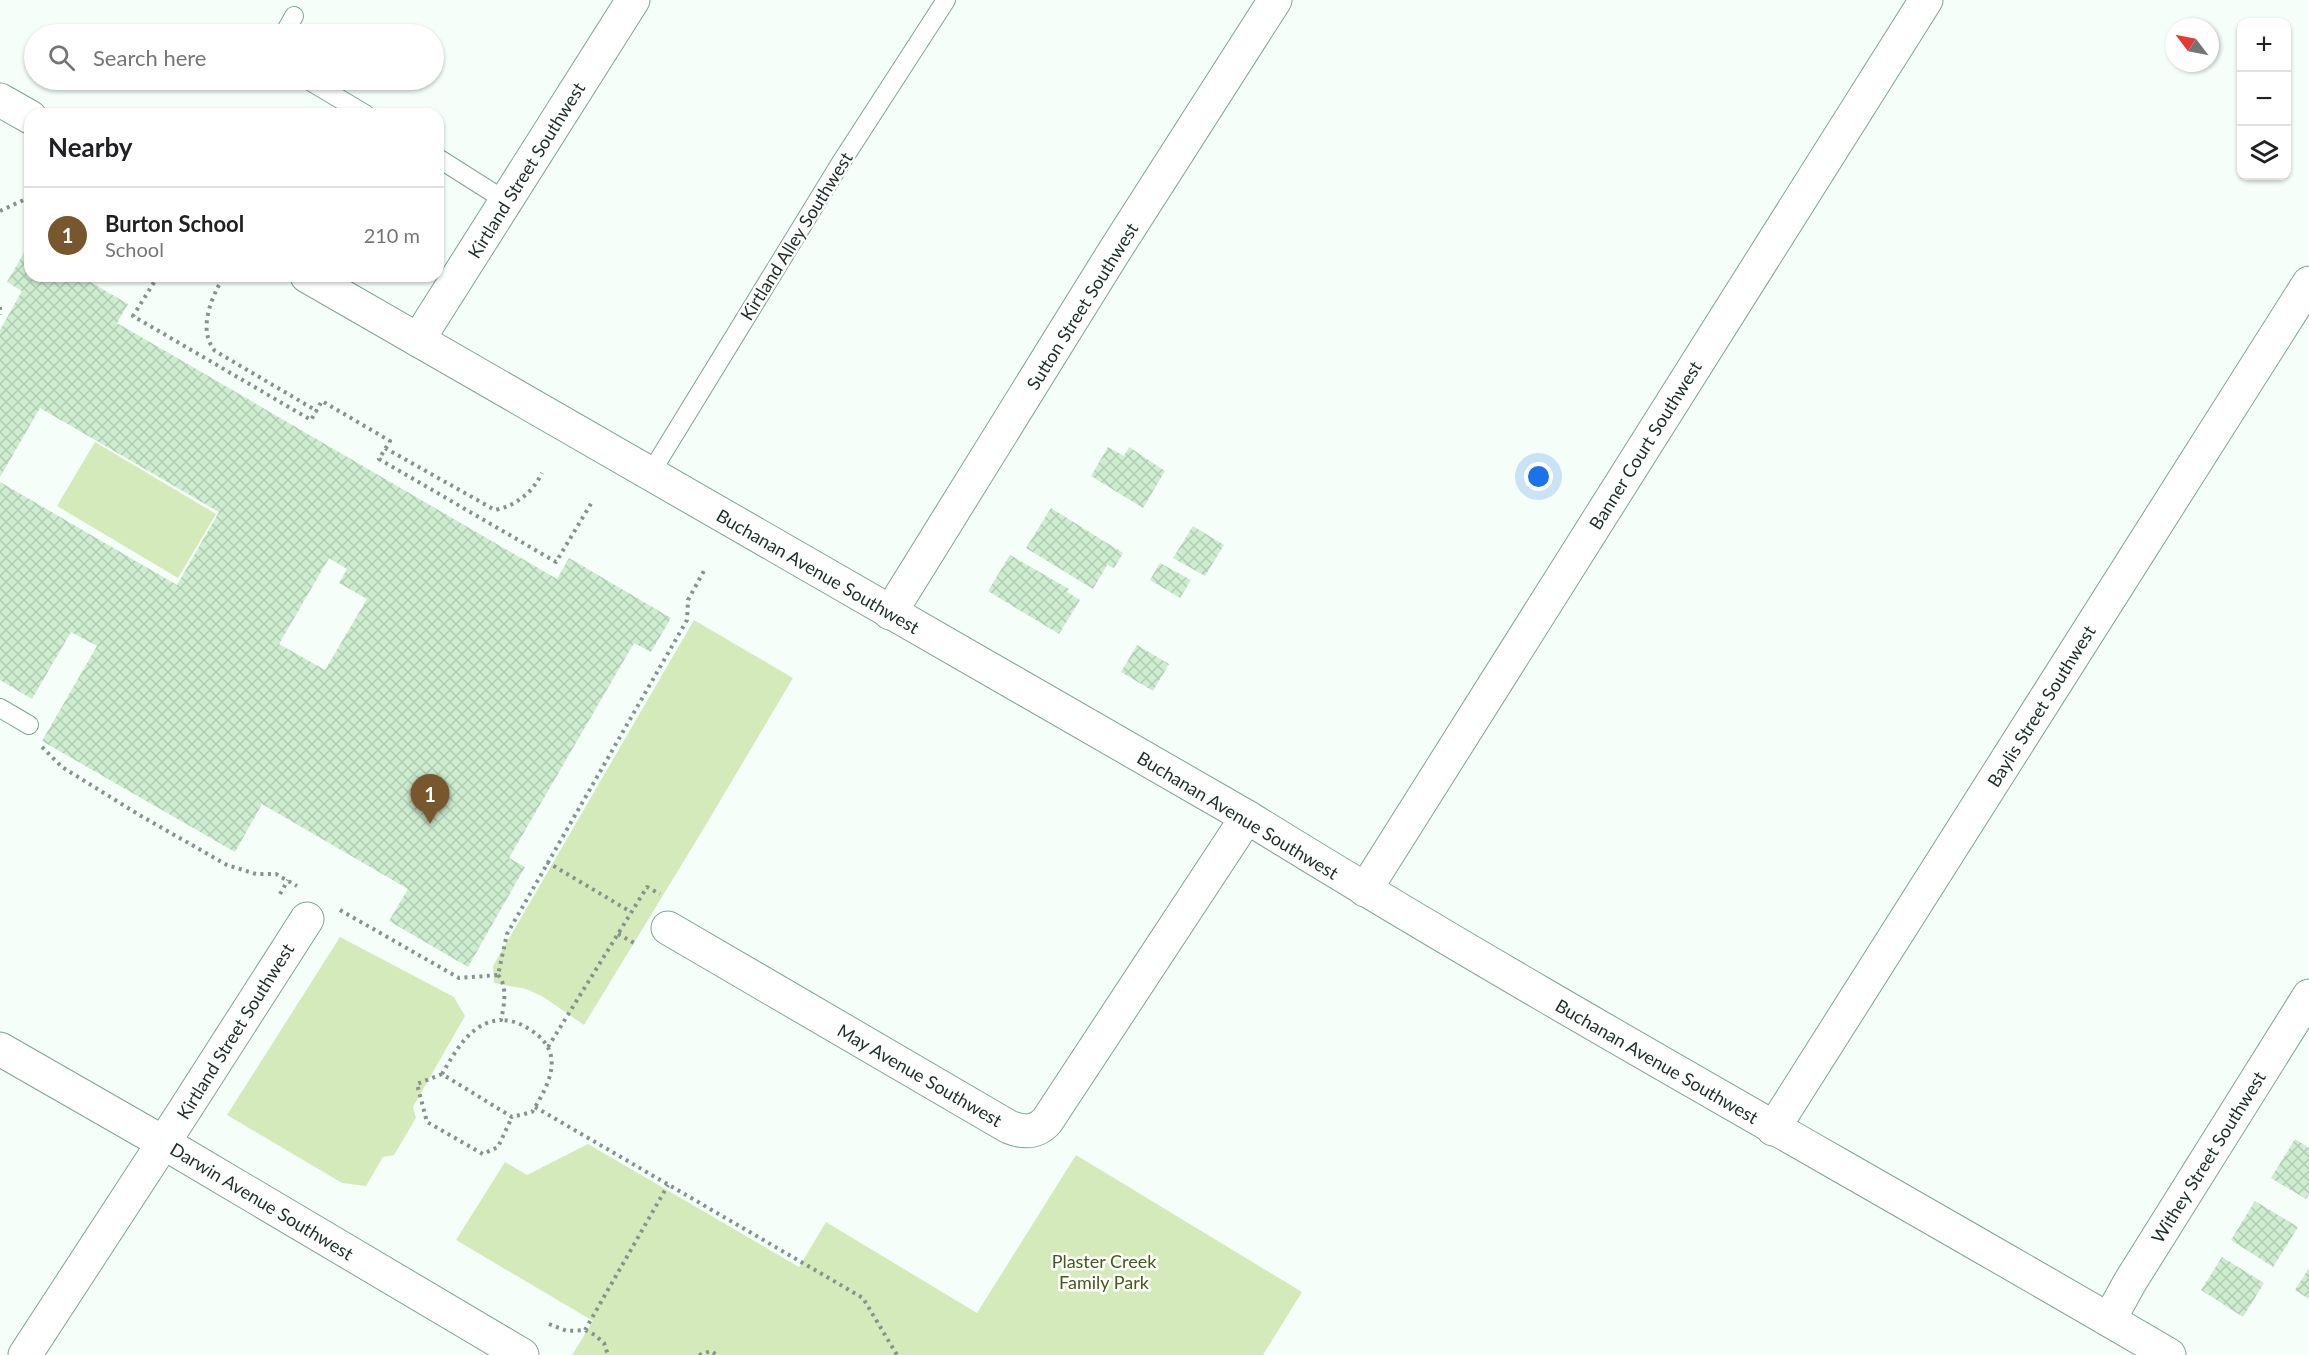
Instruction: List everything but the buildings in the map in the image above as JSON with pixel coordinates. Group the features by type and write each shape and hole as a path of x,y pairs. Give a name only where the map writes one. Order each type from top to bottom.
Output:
{"street":[{"name":"Kirtland Street Southwest","path":"418,340 633,0"},
{"name":"Sutton Street Southwest","path":"890,613 1112,255 1275,0"},
{"name":"Banner Court Southwest","path":"1365,890 1926,0"},
{"path":"0,100 24,114"},
{"name":"Buchanan Avenue Southwest","path":"317,282 1246,817 1365,890 1773,1129 2169,1355"},
{"name":"Baylis Street Southwest","path":"1773,1129 2309,283"},
{"name":"May Avenue Southwest","path":"667,913 1009,1127 1019,1131 1029,1131 1040,1129 1047,1121 1246,817"},
{"name":"Kirtland Street Southwest","path":"25,1355 164,1143 315,905"},
{"name":"Withey Street Southwest","path":"2109,1320 2309,996"},
{"name":"Darwin Avenue Southwest","path":"0,1049 164,1143 522,1355"}],"lane":[{"name":"Kirtland Alley Southwest","path":"650,474 840,164 946,0"},
{"path":"290,24 294,16"},
{"path":"325,90 355,108"},
{"path":"444,162 506,201"},
{"path":"0,708 29,725"}],"path":[{"path":"0,211 24,200"},
{"path":"154,282 133,316 311,420 322,401 390,441 379,459 556,562 592,502"},
{"path":"219,285 207,320 211,346 215,351 317,411"},
{"path":"0,307 0,315"},
{"path":"385,448 495,510 516,503 525,496 542,473"},
{"path":"498,975 507,934 687,620 688,600 705,569"},
{"path":"29,725 43,748 62,767 227,865 256,874 276,874 288,880 315,905 459,978 498,975"},
{"path":"547,862 632,912"},
{"path":"276,900 288,880"},
{"path":"548,1047 647,887 667,913"},
{"path":"618,934 636,945"},
{"path":"498,975 504,989 501,1020"},
{"path":"442,1074 512,1117 532,1112 548,1087 552,1062 548,1047 538,1035 529,1029 510,1020 489,1021 469,1035 457,1048 442,1074 417,1084 427,1122 483,1154 498,1148 512,1117"},
{"path":"535,1107 863,1298 897,1355"},
{"path":"585,1330 668,1185"},
{"path":"549,1324 567,1331 585,1330 601,1339 608,1355"},
{"path":"699,1355 711,1351 717,1355"}],"green space":[{"path":"95,442 216,514 178,578 57,506"},
{"path":"694,620 793,678 584,1025 542,996 526,989 494,983 493,966"},
{"path":"340,937 454,997 465,1016 413,1107 416,1118 394,1155 383,1157 366,1186 342,1183 227,1115"},
{"name":"Plaster Creek Family Park","path":"588,1144 799,1267 826,1222 977,1313 1076,1155 1302,1292 1263,1355 572,1355 593,1321 456,1240 505,1162 527,1175"}],"place":[{"name":"Burton School","path":"430,824"}]}
